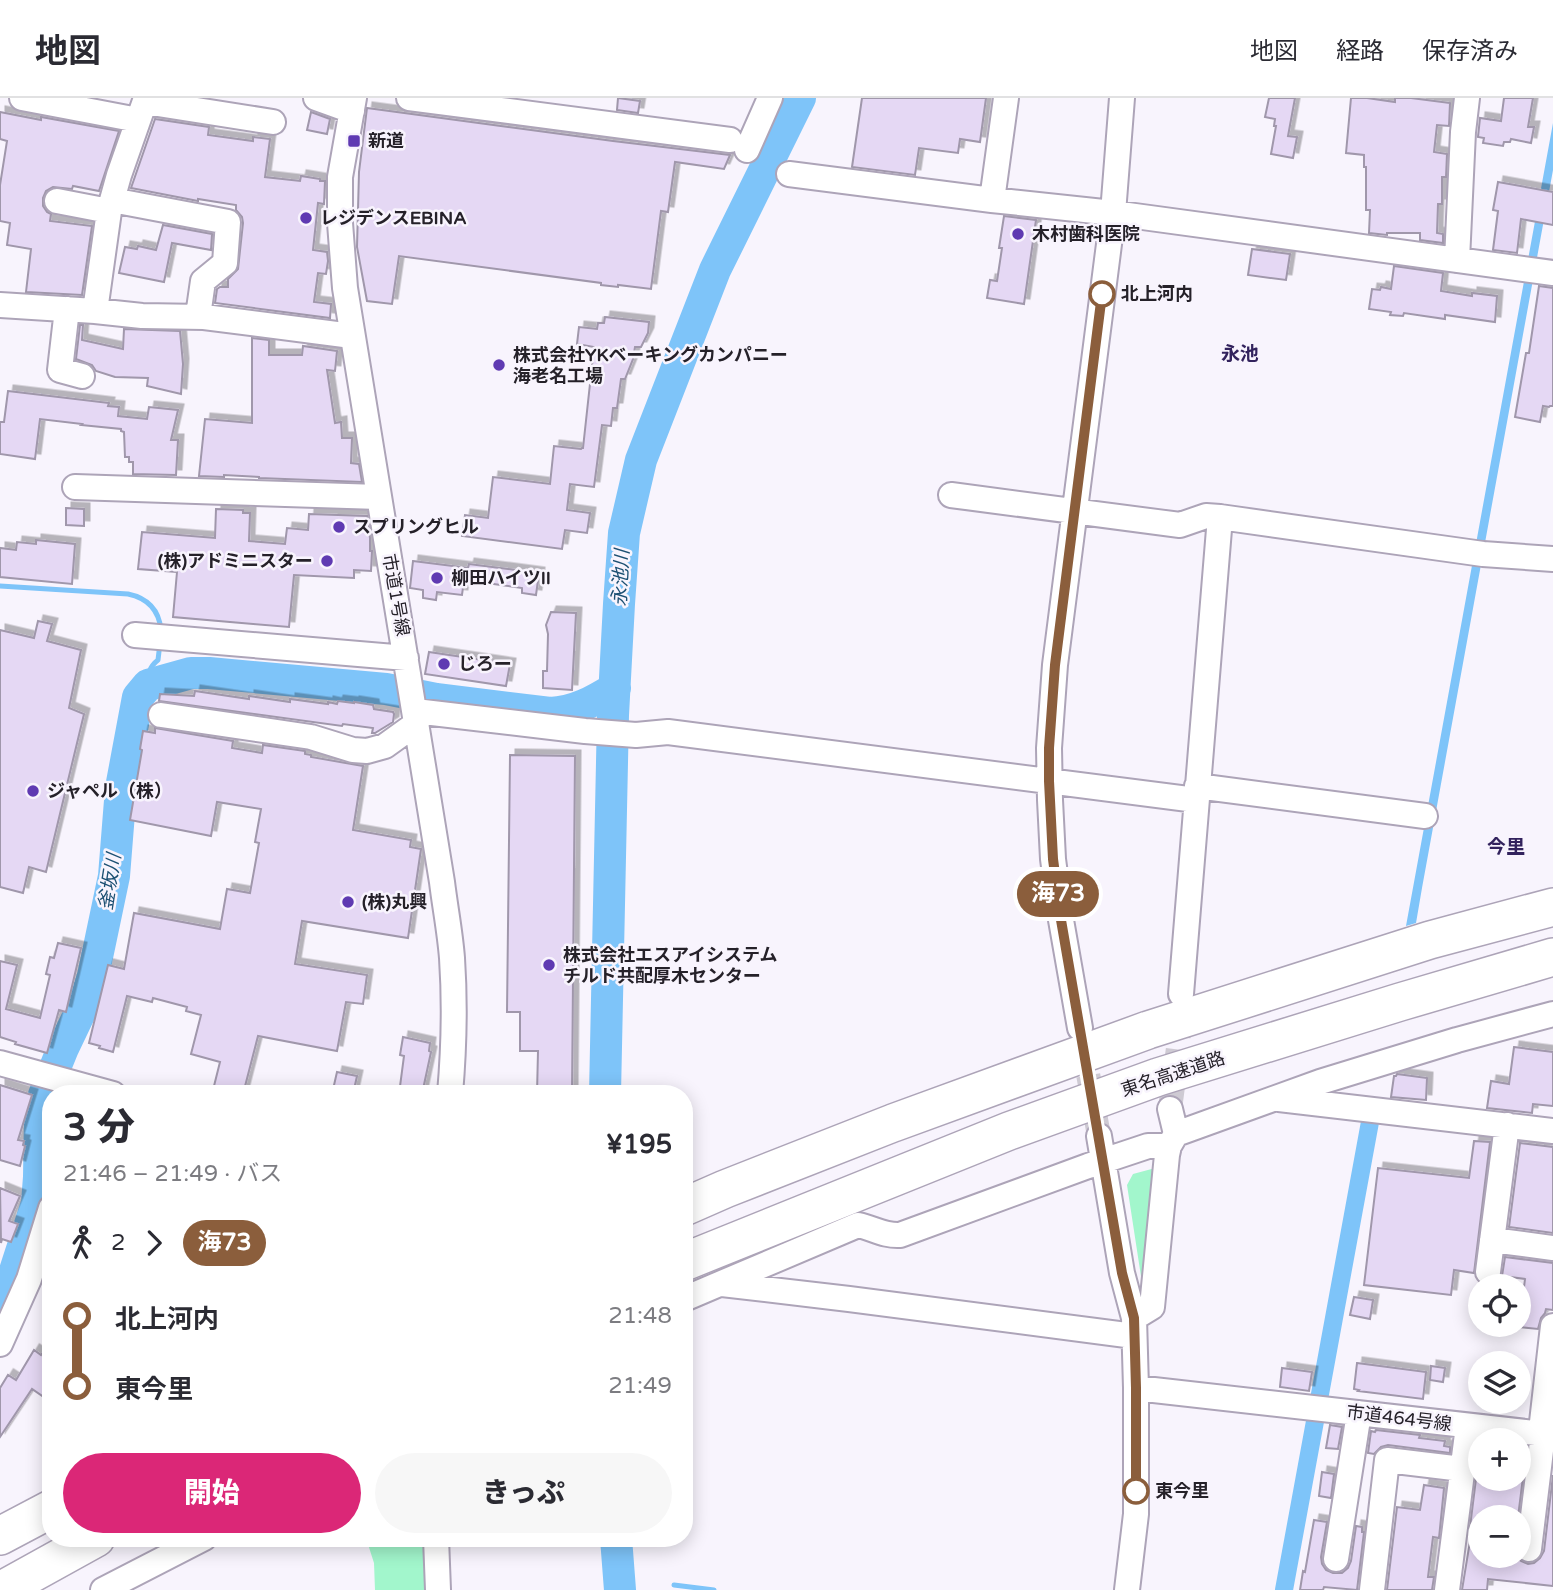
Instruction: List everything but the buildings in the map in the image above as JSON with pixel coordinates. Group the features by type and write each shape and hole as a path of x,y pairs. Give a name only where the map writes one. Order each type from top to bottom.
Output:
{"highway":[{"path":"693,1203 892,1123 1148,1030 1430,940 1553,907"},
{"name":"東名高速道路","path":"693,1258 1009,1131 1158,1077 1553,957"},
{"path":"0,1536 42,1514"},
{"path":"2,1590 80,1547"}],"street":[{"path":"22,98 143,107 273,122"},
{"path":"316,98 353,104"},
{"path":"409,98 738,145 771,98"},
{"path":"992,200 1006,98"},
{"path":"1080,1028 1053,859 1049,781 1052,696 1113,213 1122,98"},
{"path":"1457,260 1467,98"},
{"name":"市道1号線","path":"353,104 340,177 341,254 452,956 454,1036 451,1085"},
{"path":"95,311 111,206 143,107"},
{"path":"789,174 1113,213 1538,271"},
{"path":"57,201 228,222 225,263 203,281 198,316"},
{"path":"0,305 142,316 198,316 352,336"},
{"path":"67,309 71,371"},
{"path":"75,487 379,497"},
{"path":"951,495 1180,525 1206,516 1220,517 1479,554 1553,559"},
{"path":"1181,994 1220,517"},
{"path":"152,637 412,695 590,731 632,734 667,732 1049,781 1425,816"},
{"path":"161,715 311,737 353,750 368,751 385,746 412,695"},
{"path":"693,1294 858,1225 882,1234 900,1235 1103,1161 1172,1140 1320,1082 1553,1014"},
{"path":"0,1063 56,1082"},
{"path":"1274,1099 1553,1130"},
{"path":"1134,1327 1152,1307 1172,1140 1170,1109"},
{"path":"1488,1272 1507,1125"},
{"path":"1099,1136 1134,1327 1136,1514 1127,1590"},
{"path":"0,1343 29,1279 42,1237"},
{"path":"1492,1240 1553,1248"},
{"path":"719,1284 1134,1327"},
{"path":"1531,1537 1548,1435 1542,1422 1553,1326"},
{"name":"市道464号線","path":"1136,1388 1548,1435"},
{"path":"1336,1559 1359,1413"},
{"path":"1447,1590 1468,1426"},
{"path":"1372,1590 1387,1460 1462,1469"},
{"path":"1344,1507 1381,1513"},
{"path":"103,1590 187,1547"},
{"path":"436,1547 438,1590"}],"green space":[{"path":"1159,1167 1144,1296 1127,1185 1133,1174"},
{"path":"369,1547 432,1547 434,1590 375,1590 374,1563"}],"water":[{"path":"1553,123 1553,170 1416,923 1406,926"}],"waterway":[{"name":"永池川","path":"605,1085 613,715 624,533 641,460 715,270 800,98"},
{"path":"0,586 128,594 141,598 151,606 158,616 161,630"},
{"path":"148,685 150,671 158,660 160,643"},
{"name":"釜坂川","path":"48,1085 85,1002 93,976 114,876 121,788 138,697 148,685 191,673 209,673 386,689 436,699 550,713 576,708 615,688"},
{"name":"釜坂川","path":"0,1308 37,1203 42,1104"},
{"path":"1284,1590 1370,1122"},
{"name":"永池川","path":"617,1547 620,1590"},
{"path":"674,1585 714,1590"}],"tunnel":[{"path":"1170,1109 1180,1008"},
{"path":"1082,1040 1099,1136"}],"bus line":[{"name":"海73","path":"1102,294 1055,665 1049,781 1053,859 1061,920 1122,1273 1134,1318 1136,1491"}],"place":[{"name":"新道","path":"354,141"},
{"name":"レジデンスEBINA","path":"306,218"},
{"name":"木村歯科医院","path":"1018,234"},
{"name":"北上河内","path":"1102,294"},
{"name":"株式会社YKベーキングカンパニー 海老名工場","path":"499,365"},
{"name":"スプリングヒル","path":"339,527"},
{"name":"(株)アドミニスター","path":"327,561"},
{"name":"柳田ハイツII","path":"437,578"},
{"name":"じろー","path":"444,664"},
{"name":"ジャペル（株）","path":"33,791"},
{"name":"(株)丸興","path":"348,902"},
{"name":"株式会社エスアイシステム チルド共配厚木センター","path":"549,965"},
{"name":"東今里","path":"1136,1491"}],"district":[{"name":"永池","path":"1240,354"},
{"name":"今里","path":"1506,847"}]}
